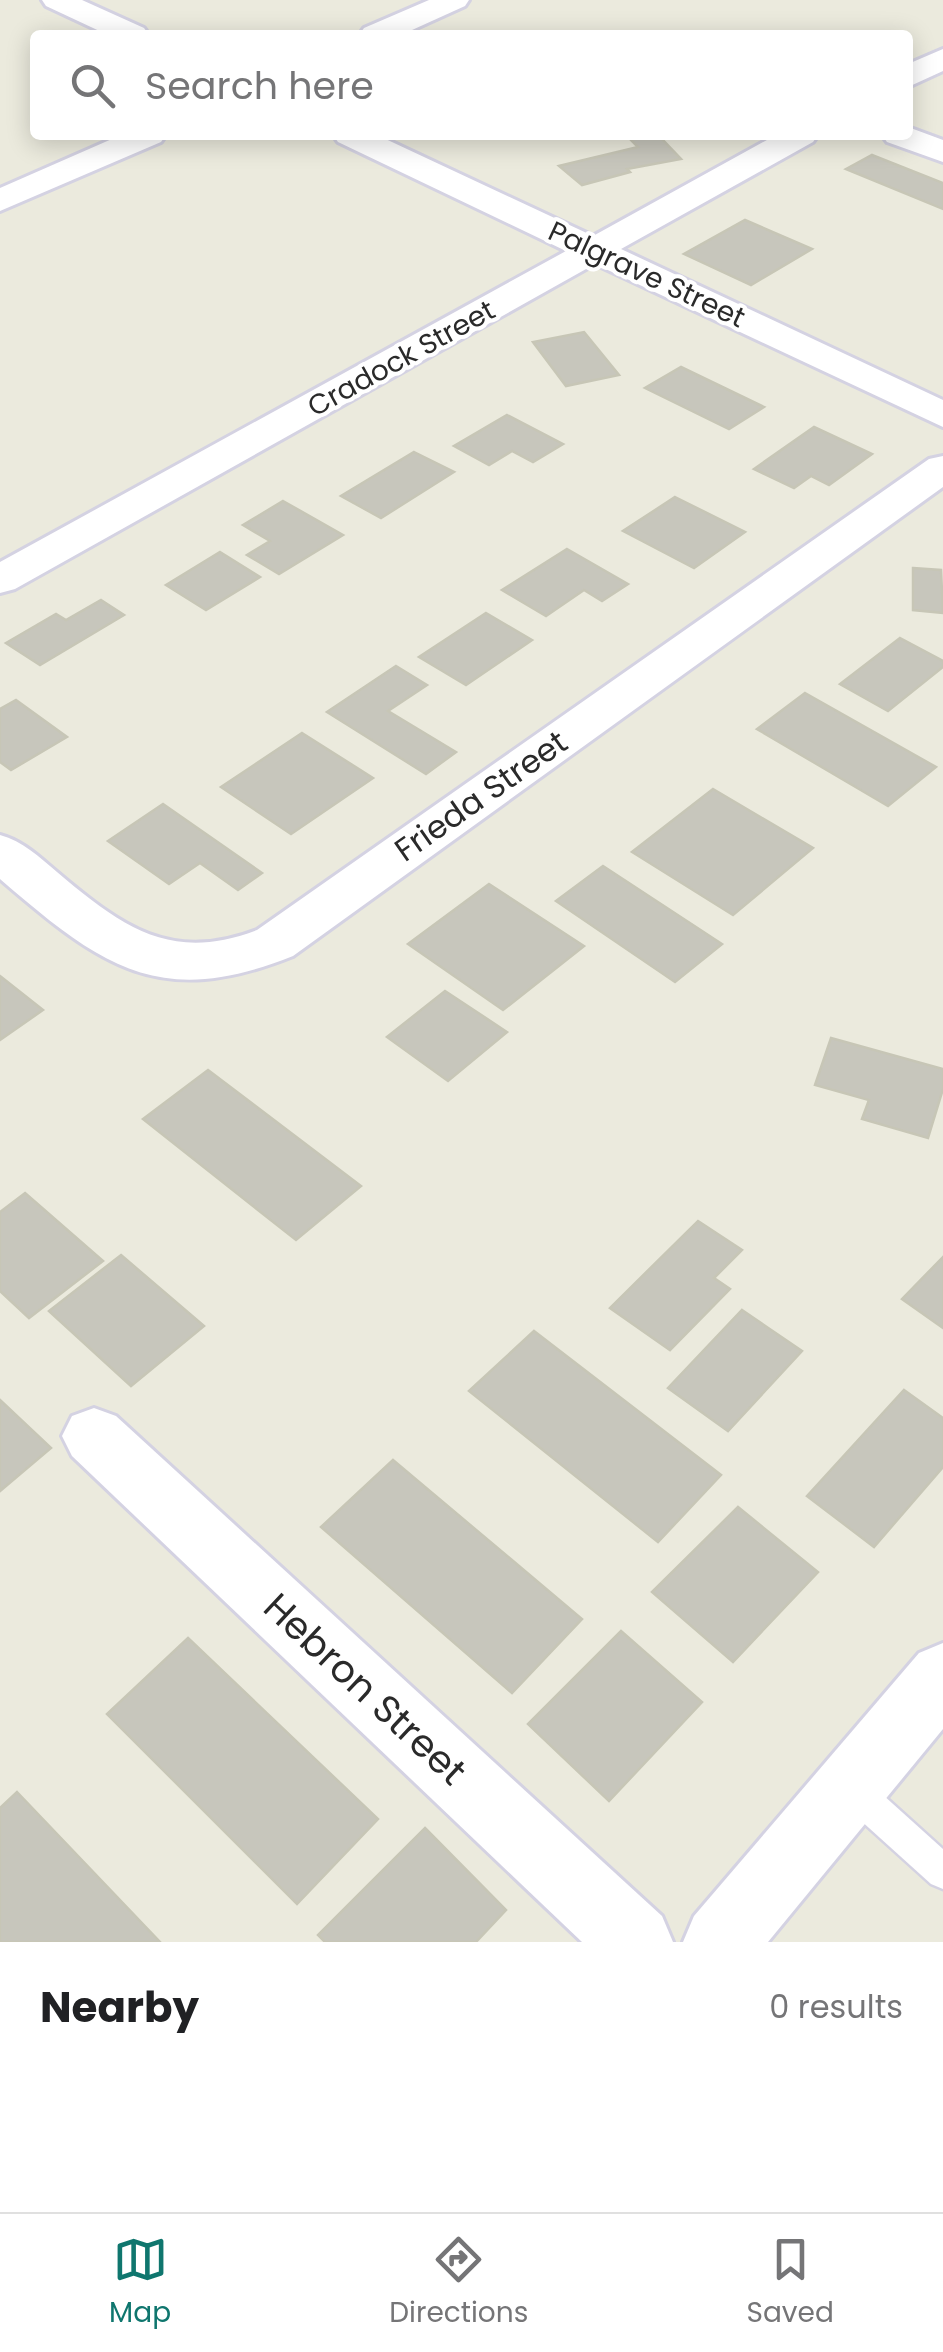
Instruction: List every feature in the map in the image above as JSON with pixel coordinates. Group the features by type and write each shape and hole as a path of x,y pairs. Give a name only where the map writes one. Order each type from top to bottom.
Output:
{"street":[{"path":"57,0 122,30"},
{"path":"386,30 454,0"},
{"path":"913,73 943,58"},
{"path":"0,201 137,140"},
{"name":"Palgrave Street","path":"361,140 943,416"},
{"name":"Cradock Street","path":"0,580 793,140"},
{"path":"912,140 943,152"},
{"name":"Frieda Street","path":"0,852 94,928 132,952 168,962 222,961 275,943 943,468"},
{"name":"Hebron Street","path":"94,1436 636,1942"},
{"path":"720,1942 943,1676"}],"lane":[{"path":"850,1788 943,1872"}],"building":[{"path":"631,140 663,140 681,159 627,169 630,172 582,185 559,166 638,147"},
{"path":"872,155 943,183 943,209 846,169"},
{"path":"745,220 812,249 751,285 684,254"},
{"path":"584,332 619,375 566,386 533,342"},
{"path":"681,367 764,407 729,429 645,388"},
{"path":"507,415 563,444 533,462 512,451 489,465 454,446"},
{"path":"814,427 872,454 829,485 811,476 794,488 754,469"},
{"path":"414,452 454,472 381,518 341,496"},
{"path":"675,497 745,532 694,568 623,531"},
{"path":"283,501 343,535 279,574 247,555 270,541 243,525"},
{"path":"567,549 628,584 602,601 584,590 546,616 502,590"},
{"path":"220,552 260,577 206,610 166,585"},
{"path":"913,568 941,570 943,613 913,610"},
{"path":"101,600 124,615 40,665 6,643 56,614 66,620"},
{"path":"486,613 532,640 466,685 419,657"},
{"path":"900,638 943,661 943,667 888,711 840,684"},
{"path":"396,666 427,685 388,711 456,752 426,774 327,712"},
{"path":"805,693 936,767 888,806 757,729"},
{"path":"16,700 67,737 11,770 0,762 0,709"},
{"path":"302,733 373,778 291,834 221,787"},
{"path":"713,789 813,848 733,915 632,852"},
{"path":"163,804 262,873 238,890 200,863 169,884 108,841"},
{"path":"603,866 722,944 675,982 556,901"},
{"path":"489,884 584,946 503,1010 408,944"},
{"path":"0,976 43,1010 0,1040"},
{"path":"445,991 507,1032 448,1081 387,1037"},
{"path":"831,1038 943,1069 943,1089 928,1138 862,1119 869,1100 815,1085"},
{"path":"208,1070 361,1186 296,1240 143,1119"},
{"path":"25,1193 103,1261 29,1318 0,1291 0,1212"},
{"path":"698,1221 742,1250 714,1278 730,1289 670,1350 610,1308"},
{"path":"121,1255 204,1326 131,1386 49,1311"},
{"path":"943,1257 943,1328 902,1299"},
{"path":"742,1310 802,1351 728,1431 668,1388"},
{"path":"534,1331 721,1475 658,1542 469,1391"},
{"path":"904,1390 943,1418 943,1467 874,1547 807,1496"},
{"path":"0,1400 51,1448 0,1491"},
{"path":"393,1460 582,1619 512,1693 321,1527"},
{"path":"738,1507 818,1572 733,1662 652,1592"},
{"path":"621,1631 702,1702 609,1801 528,1724"},
{"path":"188,1638 378,1819 297,1904 107,1714"},
{"path":"17,1792 160,1942 0,1942 0,1808"},
{"path":"425,1828 506,1910 476,1942 325,1942 318,1935"}]}
